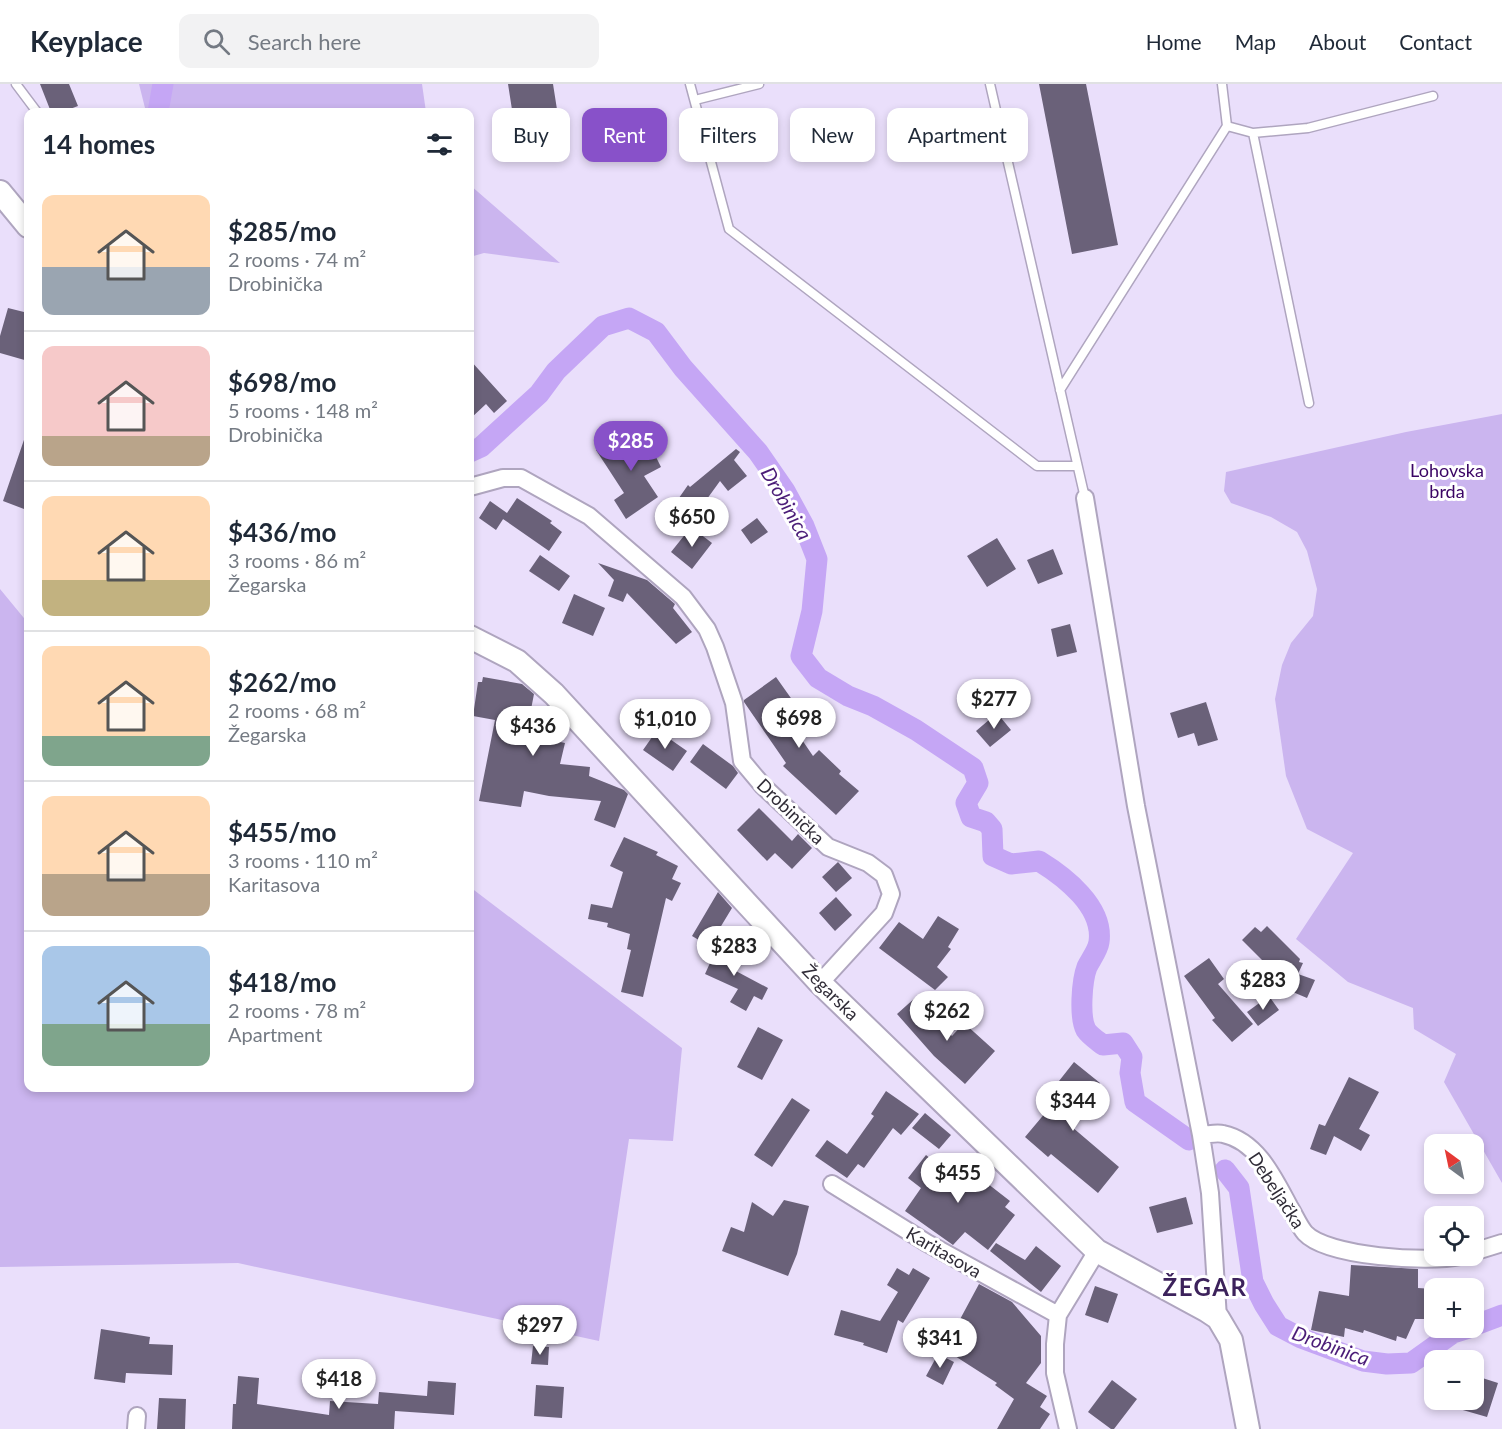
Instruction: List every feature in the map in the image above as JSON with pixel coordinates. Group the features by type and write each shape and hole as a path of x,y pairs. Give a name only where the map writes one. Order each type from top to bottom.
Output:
{"street":[{"path":"0,192 24,221"},
{"name":"Drobinička","path":"474,486 503,478 521,478 589,516 683,597 703,622 715,647 734,703 742,760 763,786 828,847 868,863 884,875 891,894 884,913 820,983"},
{"path":"1085,498 1136,806 1201,1136 1210,1193 1218,1318 1232,1340 1248,1429"},
{"name":"Žegarska","path":"474,639 517,661 554,694 820,983 1097,1251 1218,1318"},
{"name":"Debeljačka","path":"1201,1136 1221,1133 1241,1140 1252,1149 1274,1179 1305,1233 1318,1243 1334,1249 1424,1258"},
{"name":"Karitasova","path":"832,1184 927,1243 1058,1315"},
{"path":"1484,1249 1502,1243"},
{"path":"1068,1429 1055,1373 1058,1315 1097,1251"}],"lane":[{"path":"16,84 35,108"},
{"path":"690,84 729,229 1037,466 1077,466"},
{"path":"695,100 759,84"},
{"path":"990,84 1085,498"},
{"path":"1060,390 1227,126 1222,84"},
{"path":"1227,126 1253,133 1308,128 1433,96"},
{"path":"1253,133 1309,403"}],"green space":[{"path":"139,84 422,84 425,108 145,108"},
{"path":"474,188 560,263 484,253 474,256"},
{"name":"Lohovska brda","path":"1502,414 1502,1183 1484,1152 1484,1134 1474,1134 1444,1082 1456,1054 1414,1029 1413,1008 1348,982 1296,939 1353,853 1307,829 1286,776 1275,699 1282,665 1291,643 1313,616 1317,589 1307,551 1297,532 1271,517 1231,503 1224,491 1226,472 1406,432"},
{"path":"0,589 24,618 24,1092 474,1092 474,890 682,1048 673,1141 629,1139 599,1341 238,1263 0,1267"}],"building":[{"path":"40,84 69,84 78,106 49,108"},
{"path":"508,84 553,84 557,108 512,108"},
{"path":"1039,84 1086,84 1118,245 1072,254"},
{"path":"8,308 24,312 24,360 0,353 0,336"},
{"path":"474,364 507,401 494,413 486,404 474,415"},
{"path":"622,433 630,445 646,437 661,467 644,476 658,497 626,519 614,500 624,493 596,450"},
{"path":"24,440 24,509 3,501"},
{"path":"736,449 740,452 734,460 747,476 728,491 720,481 686,528 667,515 688,485 690,487"},
{"path":"517,498 552,521 550,523 562,532 549,551 503,519"},
{"path":"490,501 507,513 496,530 479,518"},
{"path":"757,518 768,532 751,544 741,530"},
{"path":"691,527 712,543 692,569 671,552"},
{"path":"997,538 1016,569 987,587 967,556"},
{"path":"1053,549 1063,574 1038,584 1027,560"},
{"path":"540,555 570,576 559,591 529,571"},
{"path":"598,563 647,580 675,604 673,608 692,632 676,644 627,593 623,602 608,596 614,580"},
{"path":"574,594 605,608 593,636 562,623"},
{"path":"1070,624 1077,652 1057,657 1051,629"},
{"path":"483,677 522,684 534,694 526,735 565,743 560,764 590,767 589,776 624,790 628,794 615,828 594,820 601,801 524,791 521,807 479,801 495,720 474,716 478,682 482,682"},
{"path":"776,677 793,701 781,709 813,756 819,750 841,771 839,774 859,791 836,815 783,766 786,763 744,702"},
{"path":"1206,702 1218,740 1198,746 1194,733 1178,738 1170,713"},
{"path":"997,713 1011,730 990,747 976,731"},
{"path":"657,730 687,751 673,771 643,750"},
{"path":"703,744 733,766 738,773 726,789 690,762"},
{"path":"759,808 792,841 798,834 812,848 792,869 775,853 767,861 737,830"},
{"path":"624,837 658,852 656,855 678,866 672,879 681,883 672,901 666,898 643,997 621,992 631,950 627,949 630,934 607,927 608,923 588,919 591,904 612,908 623,872 610,866"},
{"path":"838,862 852,878 836,892 822,877"},
{"path":"718,892 732,908 709,946 692,936"},
{"path":"836,897 852,915 835,931 819,913"},
{"path":"938,916 959,929 948,947 951,949 937,967 948,977 935,990 879,948 899,922 923,939"},
{"path":"1267,926 1300,959 1299,962 1303,963 1298,974 1315,980 1307,998 1281,987 1290,980 1277,975 1242,940 1255,927 1261,932"},
{"path":"719,943 742,953 734,970 768,988 762,1000 754,996 746,1011 730,1002 738,989 705,974"},
{"path":"1209,958 1224,979 1218,984 1253,1024 1232,1042 1212,1020 1215,1018 1184,976"},
{"path":"1269,996 1279,1010 1258,1026 1247,1012"},
{"path":"916,997 952,1036 964,1023 995,1051 965,1084 934,1056 897,1014"},
{"path":"758,1027 783,1040 762,1080 737,1067"},
{"path":"1074,1062 1100,1083 1078,1110 1083,1114 1072,1127 1119,1167 1098,1193 1051,1154 1048,1157 1025,1137 1067,1087 1059,1081"},
{"path":"1349,1077 1379,1092 1359,1129 1370,1135 1361,1151 1334,1136 1326,1155 1310,1149 1319,1124 1325,1126"},
{"path":"886,1091 919,1114 901,1135 893,1128 864,1168 858,1164 847,1178 815,1156 827,1140 847,1154 874,1116 871,1114"},
{"path":"792,1098 810,1110 772,1167 754,1155"},
{"path":"925,1113 951,1135 939,1149 912,1128"},
{"path":"926,1155 954,1178 970,1163 985,1178 983,1180 1010,1201 1005,1207 1015,1215 988,1250 965,1232 953,1245 905,1211 921,1188 908,1178"},
{"path":"1186,1197 1193,1224 1157,1233 1149,1207"},
{"path":"784,1200 809,1206 797,1254 788,1276 722,1251 731,1227 744,1232 752,1202 773,1216"},
{"path":"996,1243 1025,1260 1036,1246 1061,1266 1041,1292 990,1251"},
{"path":"1351,1265 1418,1269 1418,1288 1424,1288 1424,1319 1415,1319 1406,1339 1397,1336 1396,1341 1364,1330 1363,1333 1345,1328 1344,1337 1311,1330 1319,1291 1349,1296"},
{"path":"897,1268 909,1275 913,1268 930,1278 903,1323 898,1320 887,1353 863,1345 864,1343 834,1335 841,1310 880,1321 898,1292 887,1285"},
{"path":"979,1284 1012,1302 1041,1336 1041,1363 1026,1383 1047,1396 1040,1407 1050,1414 1040,1429 997,1429 1014,1399 995,1385 997,1383 944,1349"},
{"path":"1095,1286 1118,1294 1108,1323 1085,1315"},
{"path":"101,1329 150,1337 149,1344 173,1345 172,1375 126,1373 125,1383 94,1379"},
{"path":"533,1346 549,1347 548,1365 531,1364"},
{"path":"938,1354 954,1362 943,1385 926,1376"},
{"path":"238,1376 259,1378 257,1404 329,1415 330,1401 378,1404 379,1392 427,1396 428,1381 456,1383 454,1415 395,1411 394,1429 232,1429 233,1404 236,1404"},
{"path":"1484,1379 1498,1383 1487,1417 1463,1410 1484,1410"},
{"path":"1112,1380 1137,1399 1114,1429 1088,1412"},
{"path":"536,1385 564,1387 562,1418 534,1416"},
{"path":"159,1398 186,1399 185,1429 157,1429"}],"waterway":[{"name":"Drobinica","path":"159,108 163,84"},
{"name":"Drobinica","path":"474,450 481,447 539,394 556,371 603,326 629,318 656,332 683,368 758,452 785,491 804,526 817,559 812,611 801,656 818,678 848,696 873,706 916,730 973,768 978,783 966,803 971,817 986,822 992,829 993,856 1011,864 1039,861 1060,875 1081,894 1089,905 1099,929 1099,942 1087,967 1084,980 1082,1008 1086,1030 1103,1045 1123,1043 1132,1057 1130,1073 1135,1102 1189,1140"},
{"name":"Drobinica","path":"1225,1170 1239,1188 1253,1282 1278,1326 1301,1338 1363,1361 1387,1364 1411,1363 1446,1338"},
{"name":"Drobinica","path":"1484,1322 1502,1315"}],"district":[{"name":"ŽEGAR","path":"1205,1286"}]}
